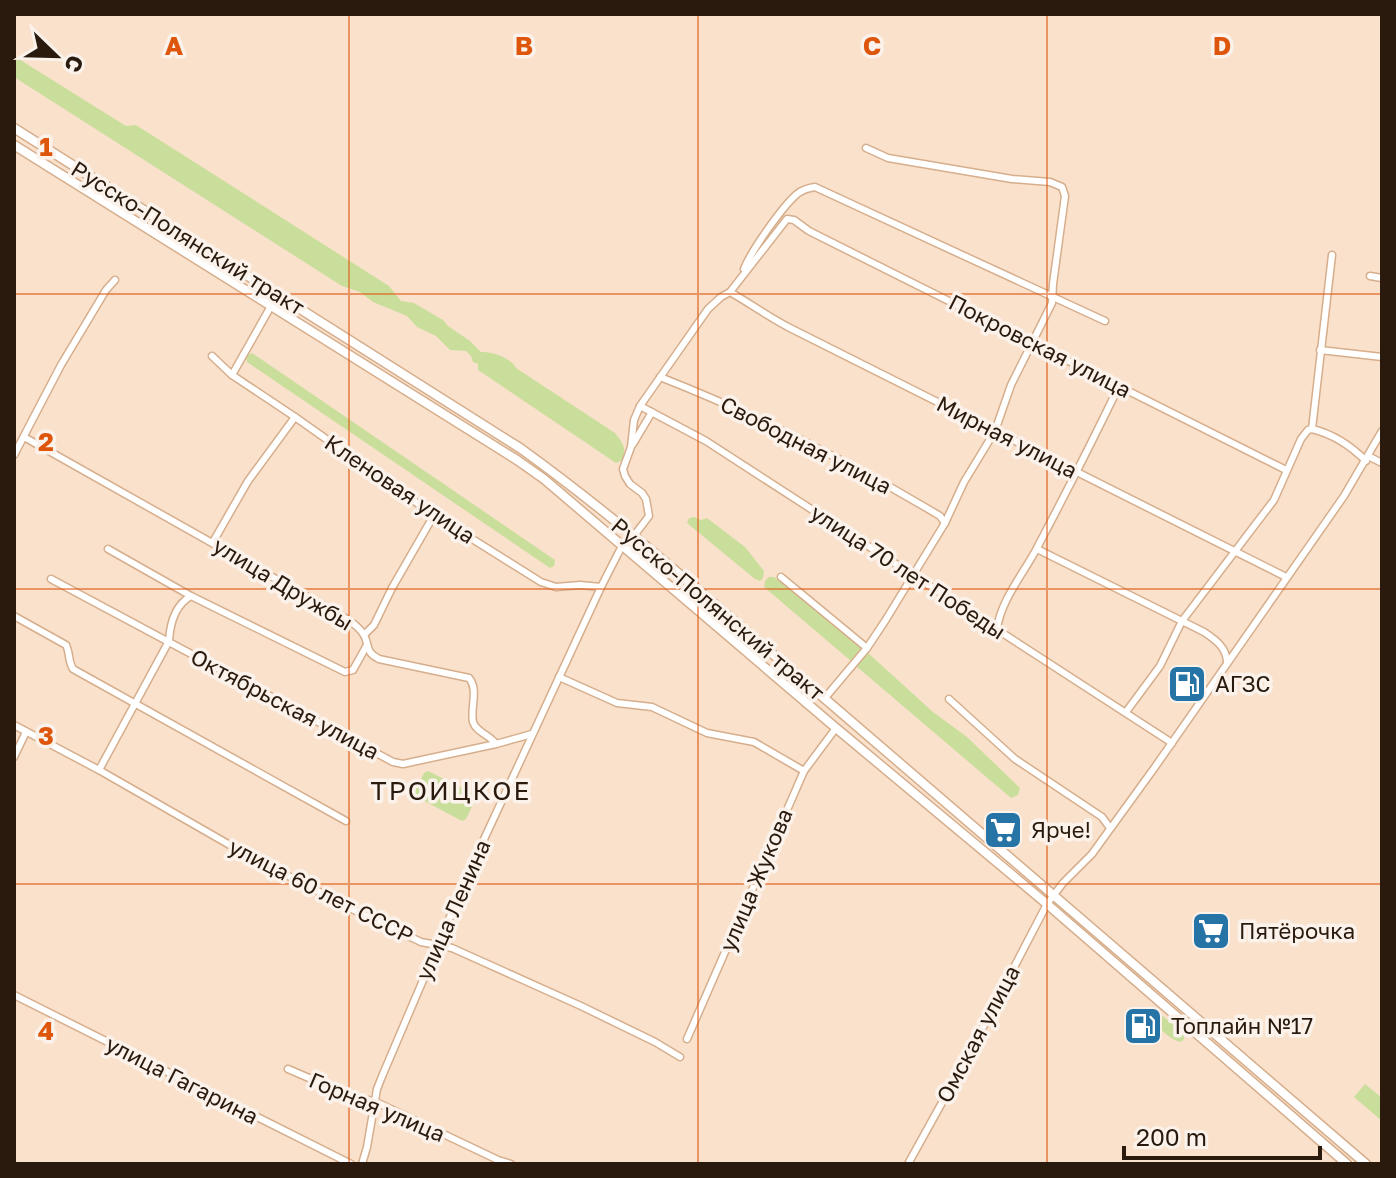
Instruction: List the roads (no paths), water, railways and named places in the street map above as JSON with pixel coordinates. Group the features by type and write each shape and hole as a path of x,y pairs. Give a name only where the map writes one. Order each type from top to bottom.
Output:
{"main road":[{"name":"Русско-Полянский тракт","path":"14,128 520,448 632,535 1366,1164"},
{"name":"Русско-Полянский тракт","path":"14,145 544,479 1047,904 1347,1164"}],"street":[{"path":"824,699 867,648 945,523 964,482 995,431 1011,385 1049,312 1065,196 1062,187 1050,182 1012,179 888,158 866,148"},
{"path":"631,447 634,420 640,406 708,309 730,292 739,280 749,257 788,204 808,187 815,187 1105,321"},
{"name":"Покровская улица","path":"739,280 783,222 794,220 809,231 1286,470"},
{"path":"1312,429 1332,255"},
{"path":"1370,276 1382,278"},
{"path":"14,455 61,365 115,280"},
{"name":"Мирная улица","path":"730,292 792,329 1286,577"},
{"path":"232,375 271,306"},
{"path":"1320,350 1382,357"},
{"name":"Кленовая улица","path":"212,356 232,375 434,515 549,586 601,587"},
{"name":"Свободная улица","path":"660,377 717,399 820,449 894,488 940,516 945,523"},
{"path":"997,629 1003,609 1037,549 1119,386"},
{"name":"улица 70 лет Победы","path":"640,406 706,441 1172,743"},
{"path":"631,447 652,412"},
{"path":"213,542 248,481 295,417"},
{"path":"1126,712 1160,666 1182,621 1274,500 1308,430 1331,435 1367,458 1382,463"},
{"name":"Омская улица","path":"908,1164 1047,904 1092,854 1172,743 1367,458 1382,431"},
{"name":"улица Дружбы","path":"24,437 347,619 357,626 364,635 369,652 379,659 469,678 474,686 474,723 496,744"},
{"name":"улица Ленина","path":"362,1164 377,1089 437,945 601,587 623,544 649,516 649,507 642,493 630,484 623,469 631,447"},
{"path":"364,635 374,625 434,515"},
{"path":"108,549 191,596 345,672 353,670 367,645"},
{"path":"1037,549 1215,639 1227,655 1227,663"},
{"path":"781,577 867,648"},
{"name":"Октябрьская улица","path":"51,579 393,762 403,764 532,734"},
{"path":"99,770 169,641 169,628 176,612 182,601 191,596"},
{"path":"14,616 66,645 73,669 346,821"},
{"path":"559,677 617,703 652,707 707,733 754,742 804,771"},
{"path":"949,699 1015,759 1102,817 1110,828"},
{"name":"улица 60 лет СССР","path":"14,725 256,860 408,936 429,945 452,948 581,1006 680,1057"},
{"name":"улица Жукова","path":"687,1039 804,771 836,728"},
{"path":"14,757 26,732"},
{"name":"улица Гагарина","path":"14,995 351,1164"},
{"name":"Горная улица","path":"288,1069 376,1102 511,1164"},
{"path":"356,1097 372,1095 377,1089"}],"place":[{"name":"АГЗС","path":"1187,684"},
{"name":"Ярче!","path":"1003,830"},
{"name":"Пятёрочка","path":"1211,931"},
{"name":"Топлайн №17","path":"1143,1026"}],"district":[{"name":"ТРОИЦКОЕ","path":"451,791"}]}
